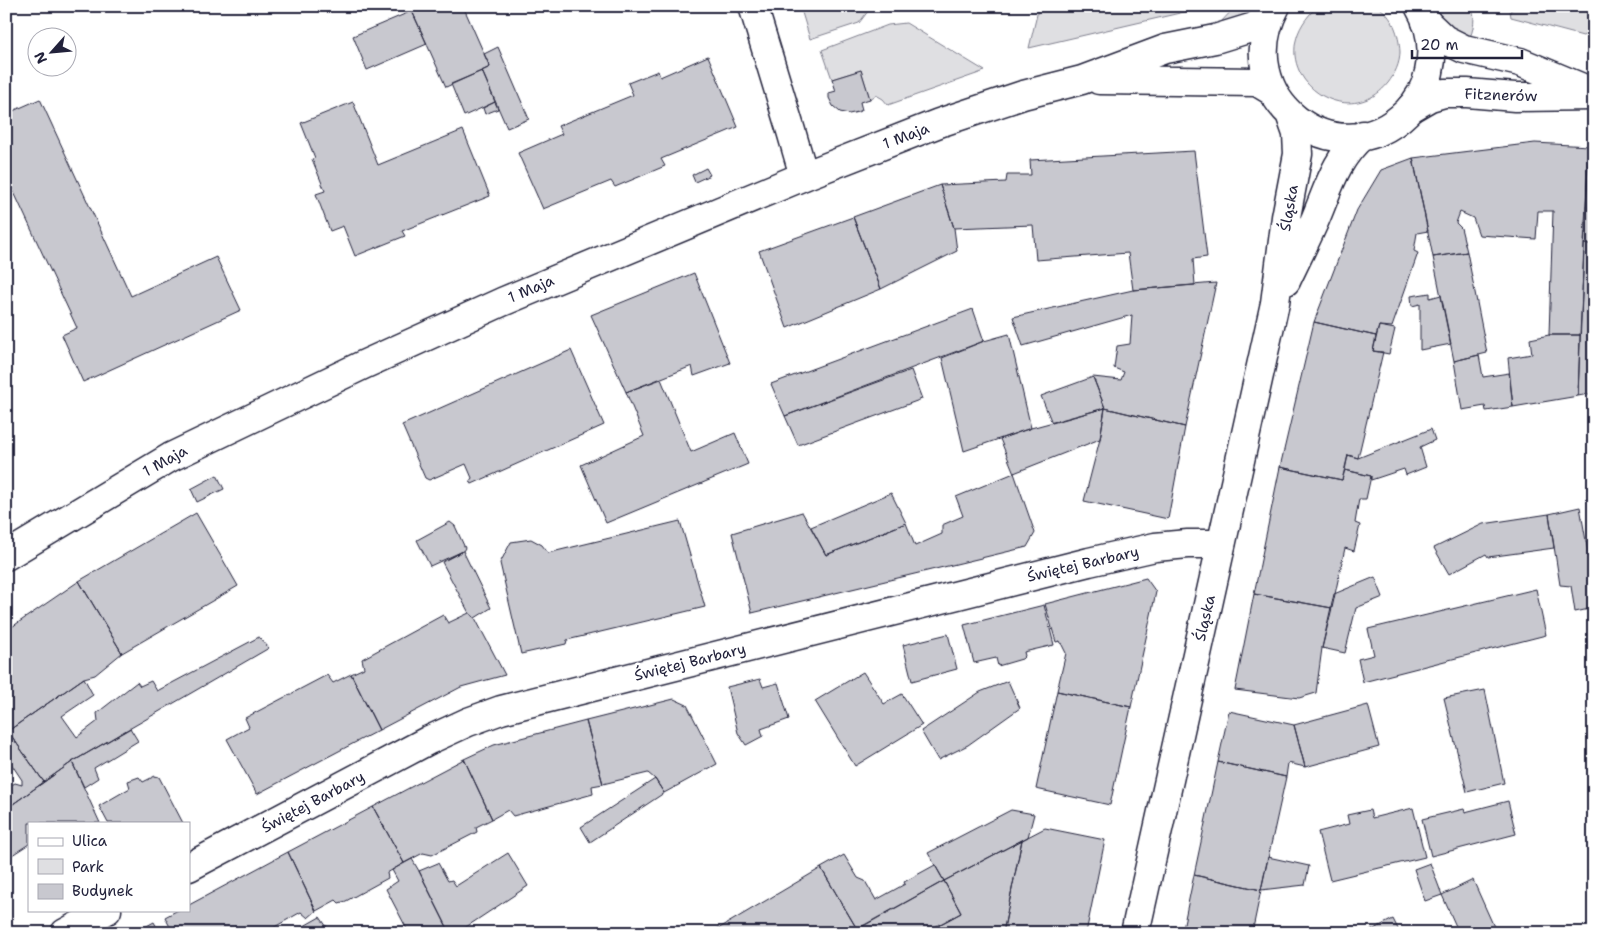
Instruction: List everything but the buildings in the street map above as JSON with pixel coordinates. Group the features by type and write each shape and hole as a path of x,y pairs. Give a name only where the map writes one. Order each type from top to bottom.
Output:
{"street":[{"path":"753,6 804,176"},
{"path":"1273,10 1265,33 1262,53 1265,72 1272,91 1282,107 1306,126 1323,134 1343,137 1363,135 1394,123 1411,108 1424,88 1431,66 1431,44 1422,14"},
{"name":"1 Maja","path":"6,556 171,457 346,373 502,302 804,176 939,123 991,105 1082,80 1165,49 1215,39 1254,27 1273,10"},
{"name":"Fitznerów","path":"1422,14 1444,39 1464,49 1520,62 1594,94"},
{"name":"1 Maja","path":"1082,80 1256,82 1272,91"},
{"name":"Fitznerów","path":"1411,108 1430,97 1444,93 1515,97 1594,94"},
{"name":"Śląska","path":"1134,933 1275,303 1286,217 1298,154 1297,134 1290,114"},
{"name":"Śląska","path":"1275,303 1312,227 1337,165 1349,148 1363,135"},
{"name":"Świętej Barbary","path":"190,866 429,740 468,722 501,710 1089,562 1155,547 1221,544"},
{"path":"65,933 103,912"}],"green space":[{"path":"800,6 872,6 859,23 810,39"},
{"path":"1039,6 1210,6 1029,48"},
{"path":"1236,6 1260,6 1244,18 1219,24"},
{"path":"1318,6 1377,6 1391,20 1397,32 1400,52 1398,64 1388,83 1369,98 1349,103 1329,99 1311,88 1299,71 1295,51 1300,29"},
{"path":"1434,6 1471,6 1474,23 1468,40 1444,23"},
{"path":"1517,6 1520,9 1523,6 1593,6 1588,33 1583,36 1511,17 1510,11"},
{"path":"906,23 985,71 888,105 876,95 870,99 861,70 832,79 822,50 888,25"}]}
